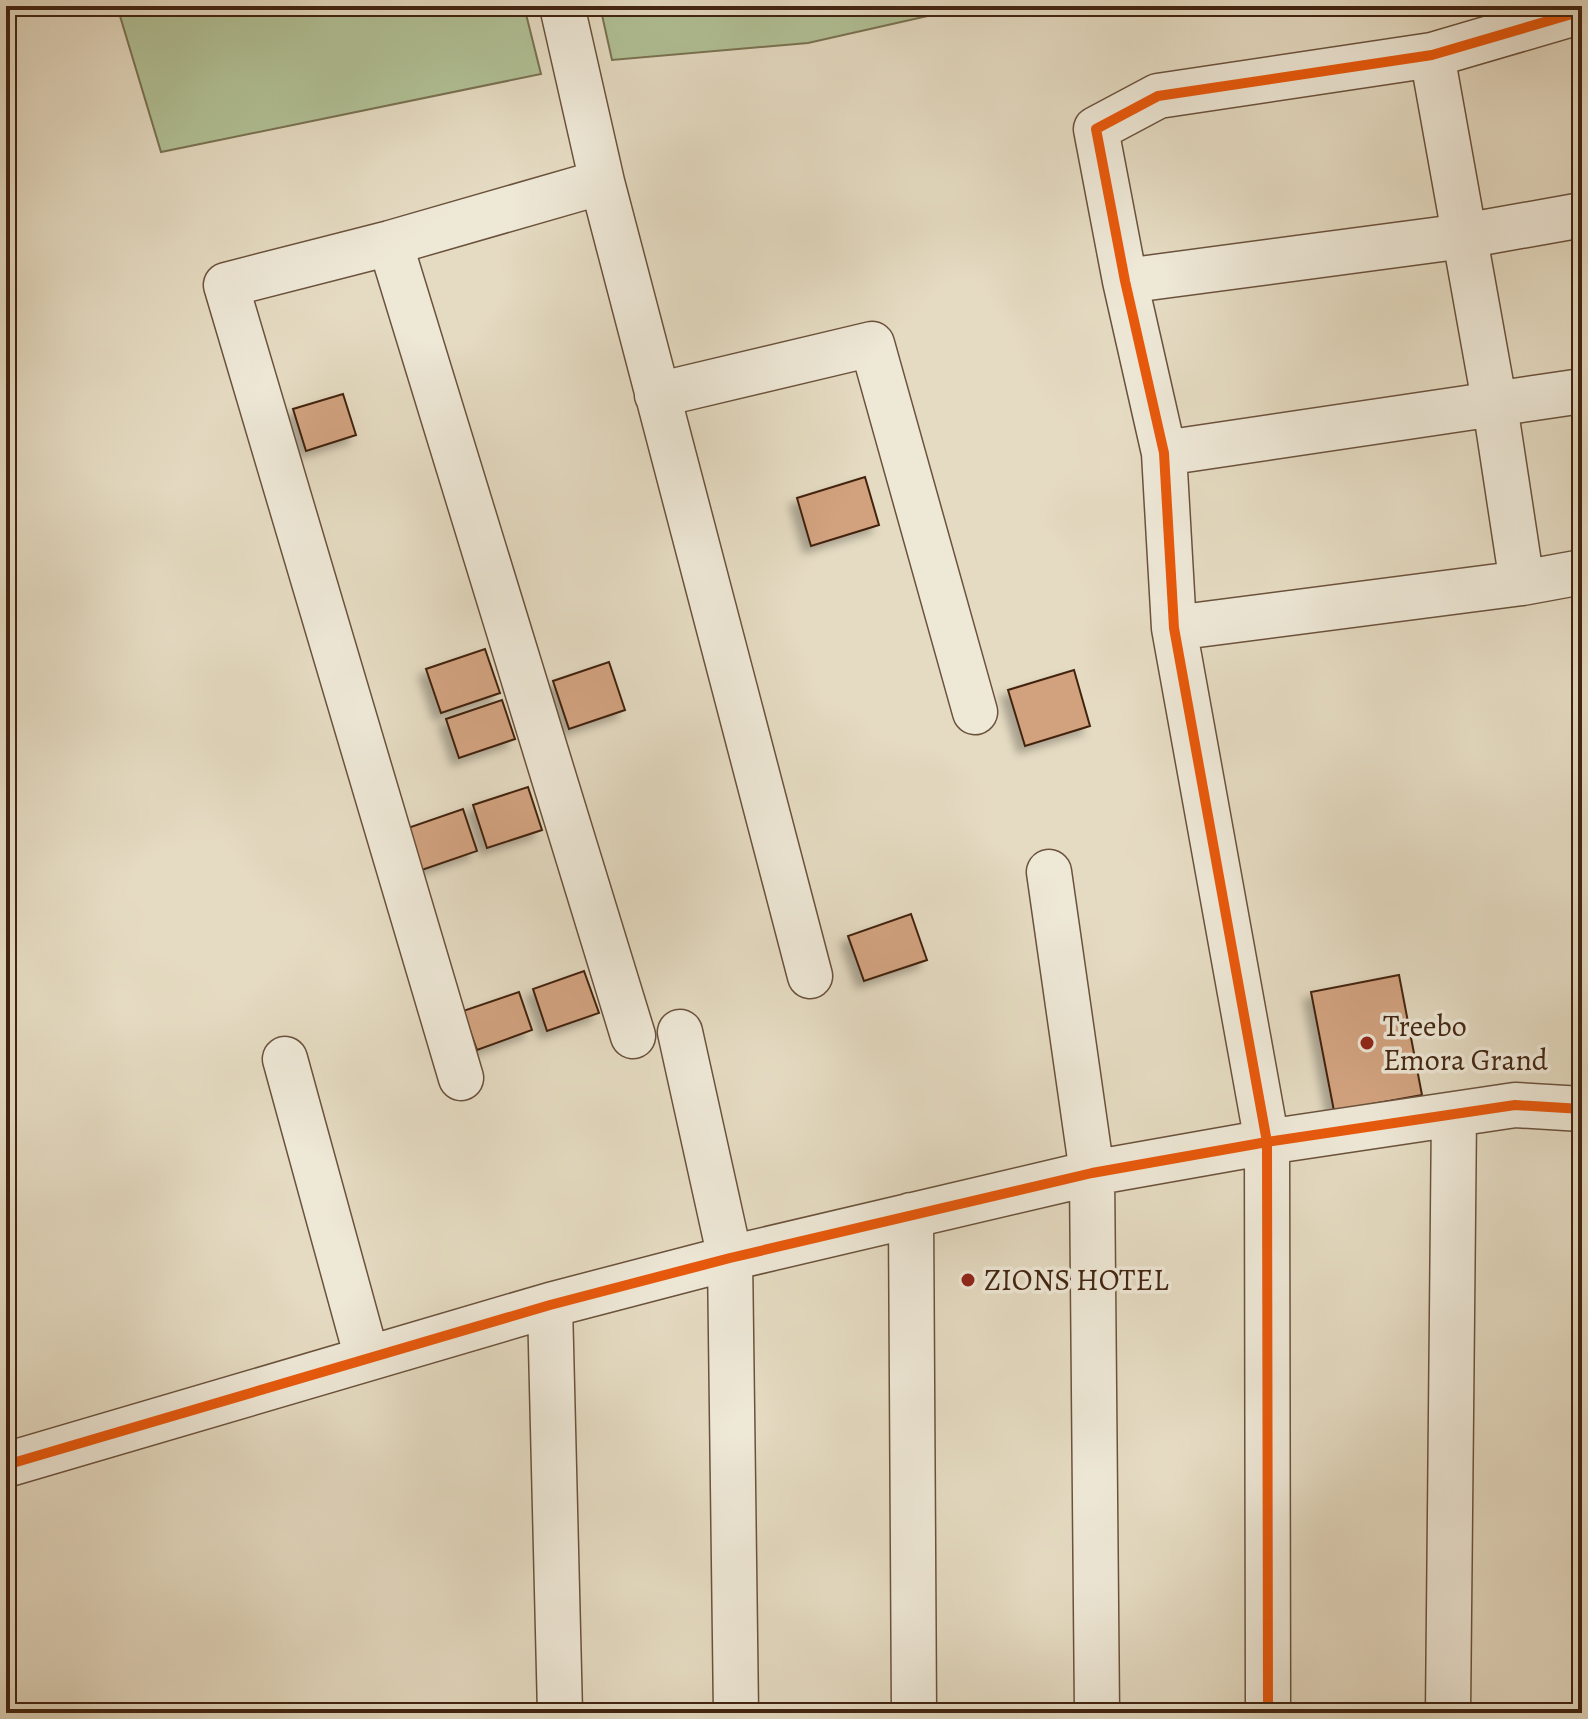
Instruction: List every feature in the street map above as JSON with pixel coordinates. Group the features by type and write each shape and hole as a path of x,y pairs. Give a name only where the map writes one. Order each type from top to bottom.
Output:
{"street":[{"path":"562,6 602,182 810,976"},
{"path":"1268,1713 1267,1142 1174,628 1164,453 1125,281 1096,129 1158,96 1432,55 1582,11"},
{"path":"1432,55 1495,406 1522,583"},
{"path":"461,1078 226,285 390,243 602,182"},
{"path":"1125,281 1464,236 1582,215"},
{"path":"390,243 633,1036"},
{"path":"657,395 872,344 975,712"},
{"path":"1164,453 1582,391"},
{"path":"1174,628 1522,583 1582,572"},
{"path":"1049,872 1092,1173 1097,1713"},
{"path":"680,1032 730,1258 736,1713"},
{"path":"285,1059 367,1358"},
{"path":"6,1465 550,1305 730,1258 1092,1173 1267,1142 1515,1105 1582,1109"},
{"path":"1448,1713 1454,1114"},
{"path":"911,1215 914,1713"},
{"path":"550,1305 560,1713"}],"green space":[{"path":"117,6 524,6 541,74 161,152"},
{"path":"600,6 972,6 808,43 612,60"}],"building":[{"path":"343,394 356,435 306,451 293,409"},
{"path":"865,477 879,525 811,546 797,498"},
{"path":"485,649 500,693 441,713 426,669"},
{"path":"609,662 625,710 569,729 553,681"},
{"path":"1074,670 1090,726 1025,746 1008,690"},
{"path":"502,700 515,739 459,758 446,719"},
{"path":"528,787 542,830 487,848 473,805"},
{"path":"463,809 477,851 416,872 402,830"},
{"path":"911,914 927,960 864,981 848,936"},
{"path":"584,971 599,1013 547,1031 533,989"},
{"name":"Treebo Emora Grand","path":"1399,975 1422,1095 1334,1111 1311,992"},
{"path":"519,992 532,1030 477,1050 463,1011"}],"cycle path":[{"path":"1268,1713 1267,1142 1174,628 1164,453 1125,281 1096,129 1158,96 1432,55 1582,11"},
{"path":"6,1465 550,1305 730,1258 1092,1173 1267,1142 1515,1105 1582,1109"}],"place":[{"name":"Treebo Emora Grand","path":"1367,1043"},
{"name":"ZIONS HOTEL","path":"968,1280"}]}
